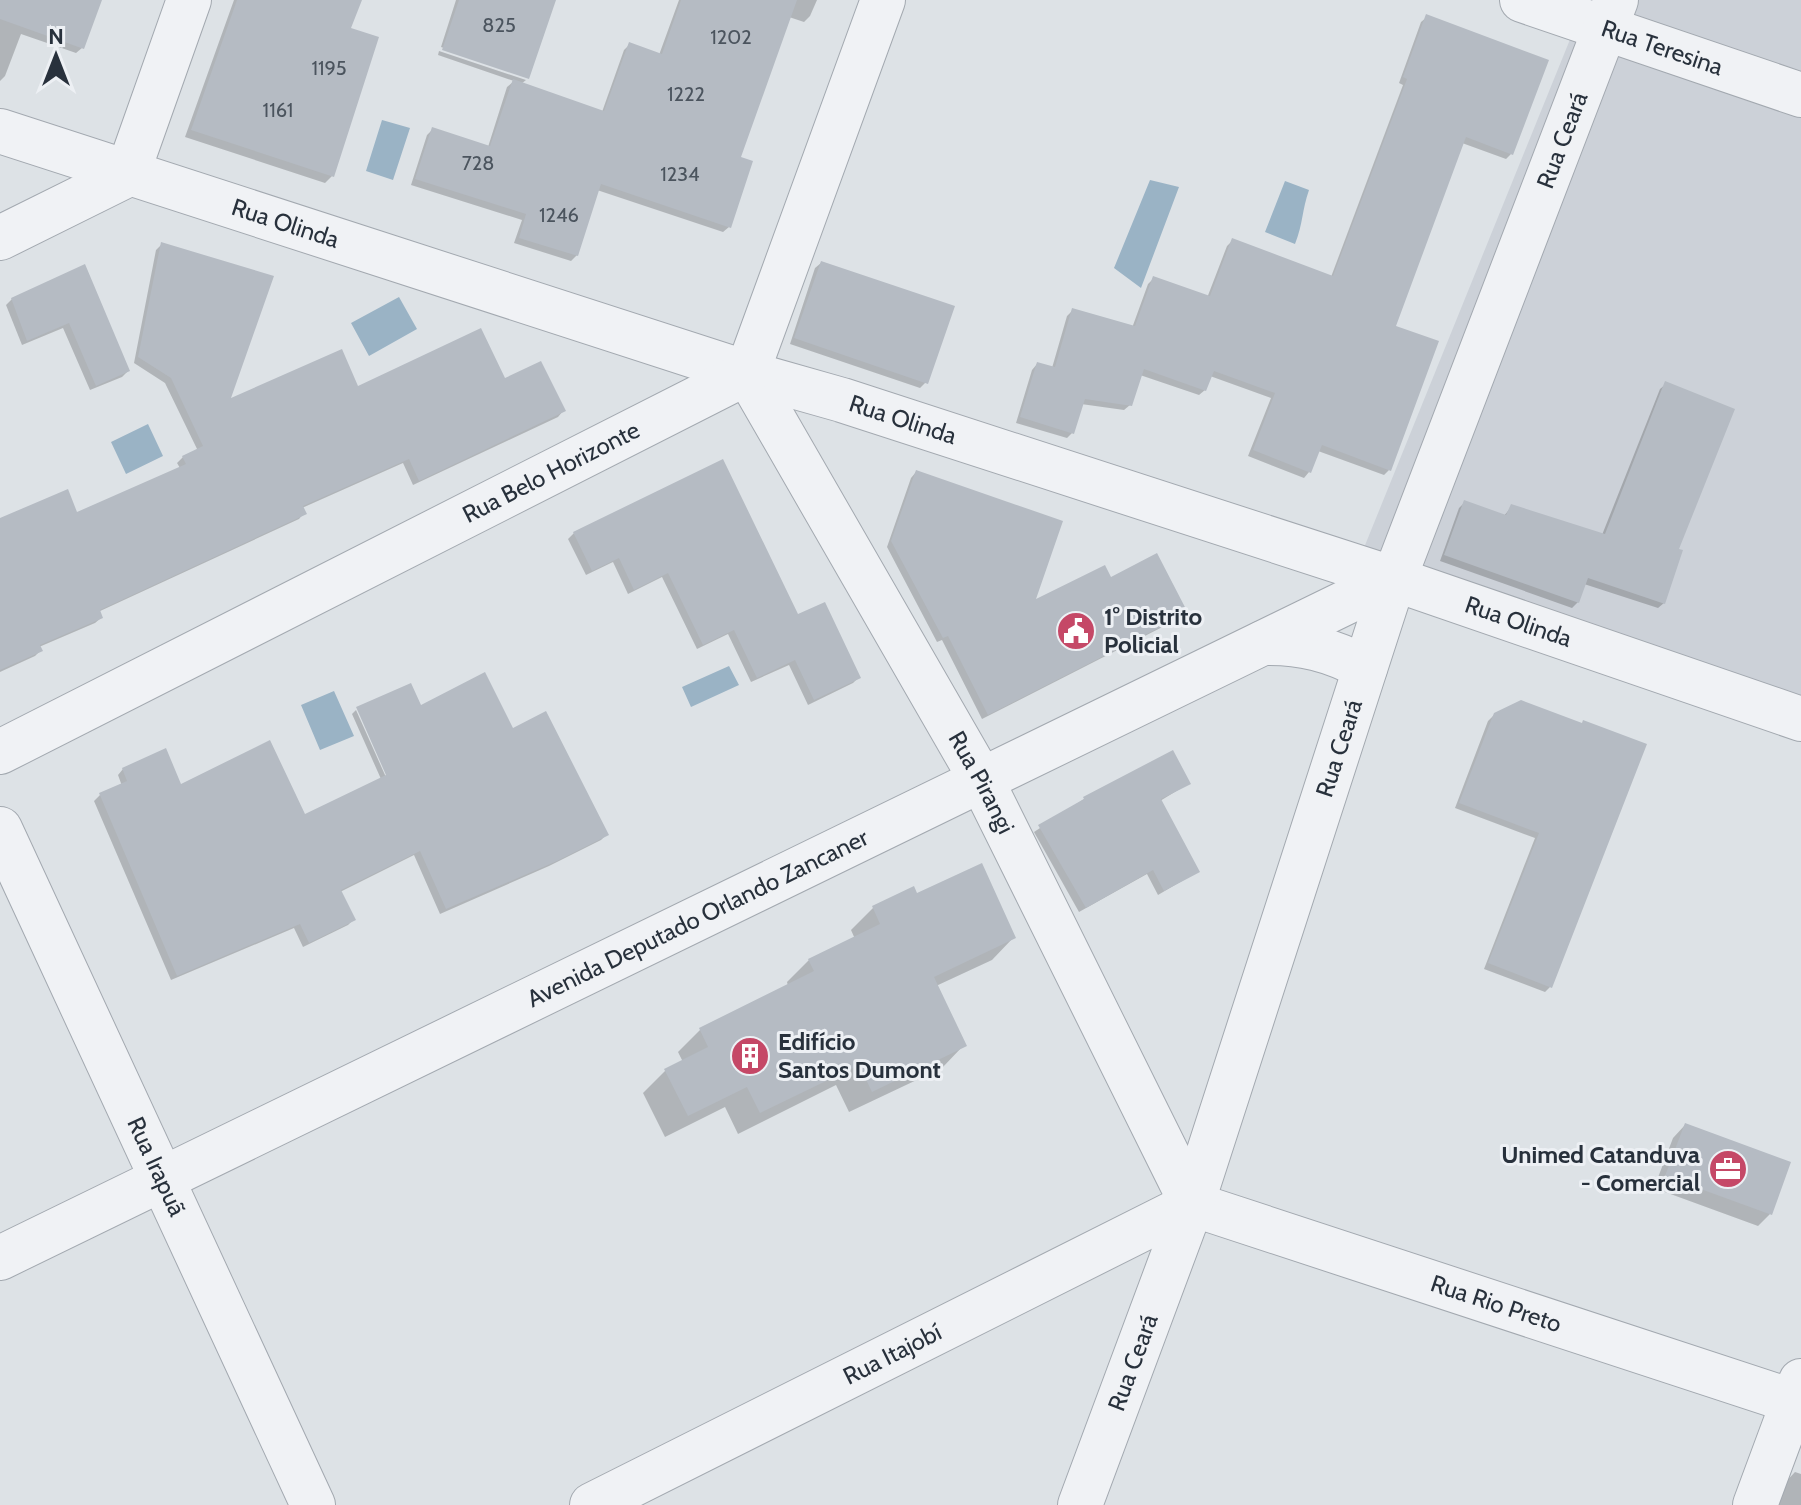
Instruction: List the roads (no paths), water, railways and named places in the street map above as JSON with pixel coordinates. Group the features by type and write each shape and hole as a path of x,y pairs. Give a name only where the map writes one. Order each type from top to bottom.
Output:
{"street":[{"path":"0,238 127,175 189,0"},
{"path":"747,373 883,0"},
{"name":"Rua Teresina","path":"1522,0 1610,15 1801,95"},
{"name":"Rua Ceará","path":"1080,1505 1192,1204 1394,579 1610,15"},
{"name":"Rua Olinda","path":"0,131 127,175 747,373 842,400 1394,579 1801,719"},
{"name":"Rua Belo Horizonte","path":"0,752 747,373"},
{"name":"Rua Pirangi","path":"747,373 982,781 1192,1204"},
{"name":"Avenida Deputado Orlando Zancaner","path":"0,1258 1394,579"},
{"path":"1263,643 1290,642 1316,647 1342,655 1365,668"},
{"name":"Rua Irapuã","path":"0,829 313,1505"},
{"name":"Rua Rio Preto","path":"1192,1204 1798,1395"},
{"name":"Rua Itajobí","path":"592,1505 1192,1204"},
{"path":"1755,1505 1798,1395"}],"water":[{"path":"382,120 410,128 393,180 366,171"},
{"path":"1150,180 1179,187 1141,288 1114,268"},
{"path":"1285,181 1309,190 1295,244 1265,232"},
{"path":"399,297 417,329 369,356 351,323"},
{"path":"148,424 163,456 126,474 111,442"},
{"path":"729,666 739,685 691,707 682,687"},
{"path":"334,691 354,736 320,750 301,705"}],"place":[{"name":"1° Distrito Policial","path":"1076,631"},
{"name":"Edifício Santos Dumont","path":"750,1056"},
{"name":"Unimed Catanduva - Comercial","path":"1728,1169"}]}
